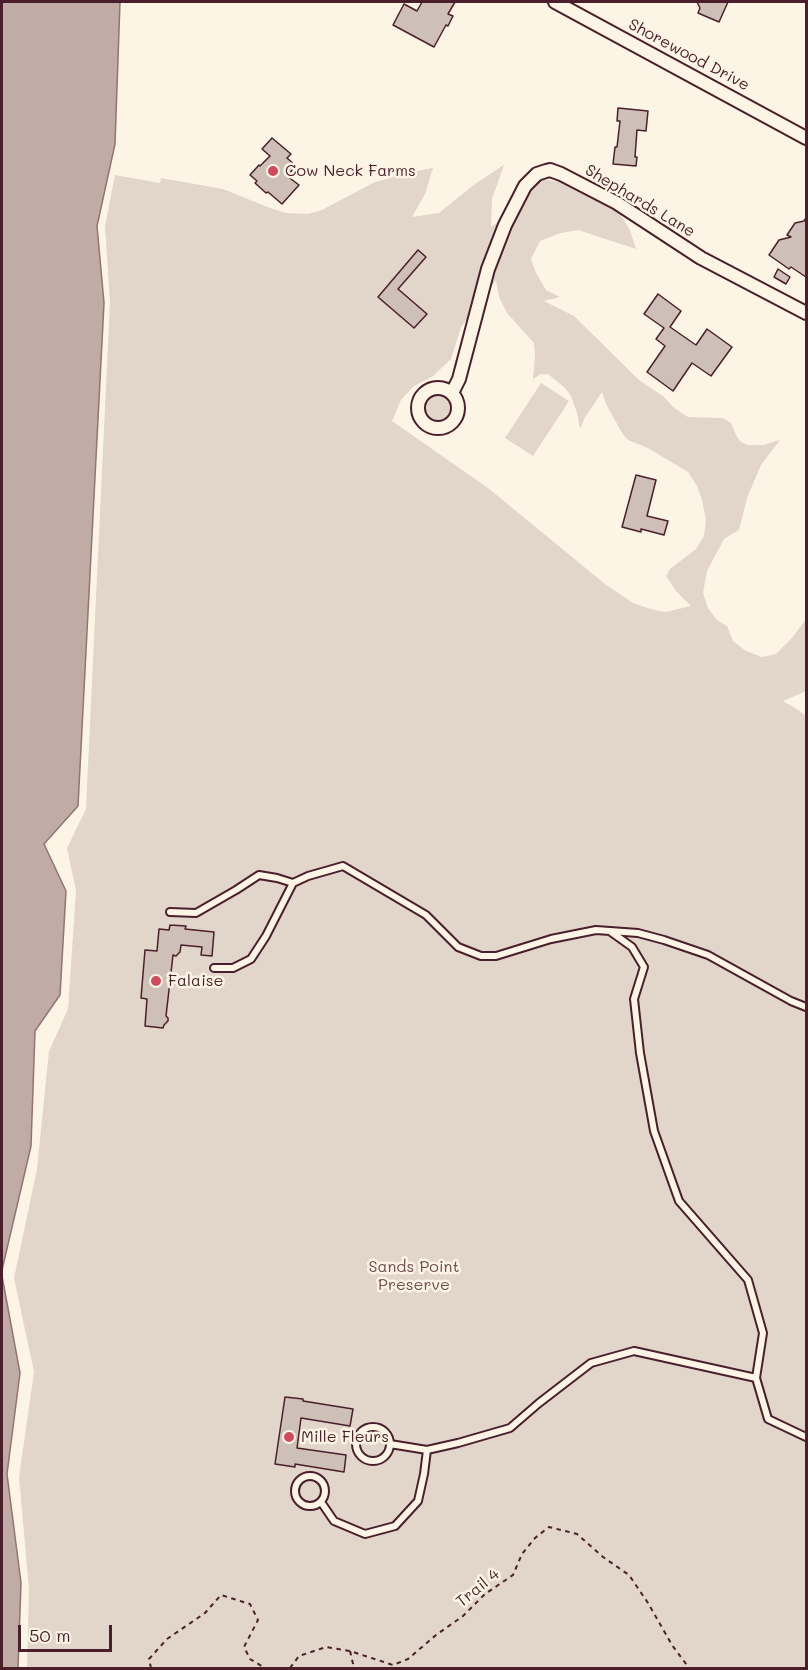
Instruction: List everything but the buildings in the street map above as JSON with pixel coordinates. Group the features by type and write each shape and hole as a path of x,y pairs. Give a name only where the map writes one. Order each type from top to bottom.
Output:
{"street":[{"name":"Shorewood Drive","path":"555,2 807,138"},
{"name":"Shephards Lane","path":"452,393 459,380 488,269 505,225 525,186 537,174 550,170 617,203 701,258 807,313"}],"lane":[{"path":"214,968 233,968 251,959 266,936 293,883 343,866 426,915 458,947 481,956 496,956 551,939 596,930 646,935 708,955 807,1007"},
{"path":"170,912 196,913 258,875 293,883"},
{"path":"609,931 632,947 644,967 634,999 640,1053 654,1131 679,1201 748,1280 763,1333 756,1378 768,1419 807,1437"},
{"path":"390,1444 427,1450 510,1428 591,1363 634,1352 756,1378"},
{"path":"371,1427 382,1430 390,1444 382,1458 372,1461 362,1457 356,1447 361,1432 371,1427"},
{"path":"321,1502 334,1521 365,1534 395,1526 418,1501 427,1450"},
{"path":"309,1476 319,1479 325,1488 321,1502 308,1506 299,1502 295,1488 300,1480 309,1476"}],"path":[{"name":"Trail 4","path":"290,1668 299,1656 326,1647 350,1651 393,1665 408,1659 463,1616 485,1594 513,1575 522,1554 535,1538 549,1527 577,1534 603,1557 629,1575 672,1645 689,1668"},
{"path":"151,1668 149,1659 167,1639 206,1613 221,1595 250,1604 258,1620 244,1647 250,1659 265,1668"},
{"path":"350,1651 354,1668"}],"green space":[{"name":"Sands Point Preserve","path":"504,165 492,199 491,227 518,208 529,185 541,179 560,182 585,192 620,214 630,230 636,249 578,230 561,233 540,241 531,259 536,273 546,290 560,297 544,301 574,316 639,380 688,417 723,418 731,423 741,442 748,445 763,445 780,440 761,465 747,498 739,530 724,539 707,571 703,593 708,608 717,620 727,626 733,641 746,651 762,657 776,654 806,619 806,691 783,701 806,716 806,1668 27,1668 29,1589 19,1477 34,1372 14,1278 37,1169 49,1051 68,1009 76,891 67,848 86,809 110,302 105,226 115,175 160,183 161,178 223,189 286,213 308,214 322,210 373,183 405,173 433,168 425,194 412,217 439,213 475,184","holes":["496,280 499,297 507,313 534,343 533,379 541,374 548,374 564,387 571,396 580,429 585,417 602,392 606,404 628,440 648,448 688,472 697,486 706,520 704,536 696,549 670,569 666,576 676,591 691,606 666,612 633,603 605,584 488,488 392,421 401,400 414,386 433,376 451,359 461,327"]},
{"path":"541,383 569,401 533,456 505,438"},
{"path":"438,393 448,397 452,407 448,417 438,421 428,417 424,407 428,397"}],"shaded area":[{"path":"2,2 120,2 115,144 97,226 104,303 78,806 44,844 66,891 60,995 35,1031 31,1146 2,1270"},
{"path":"2,1276 20,1373 7,1474 21,1583 18,1668 2,1668"}],"place":[{"name":"Cow Neck Farms","path":"273,171"},
{"name":"Falaise","path":"156,981"},
{"name":"Mille Fleurs","path":"289,1437"}]}
